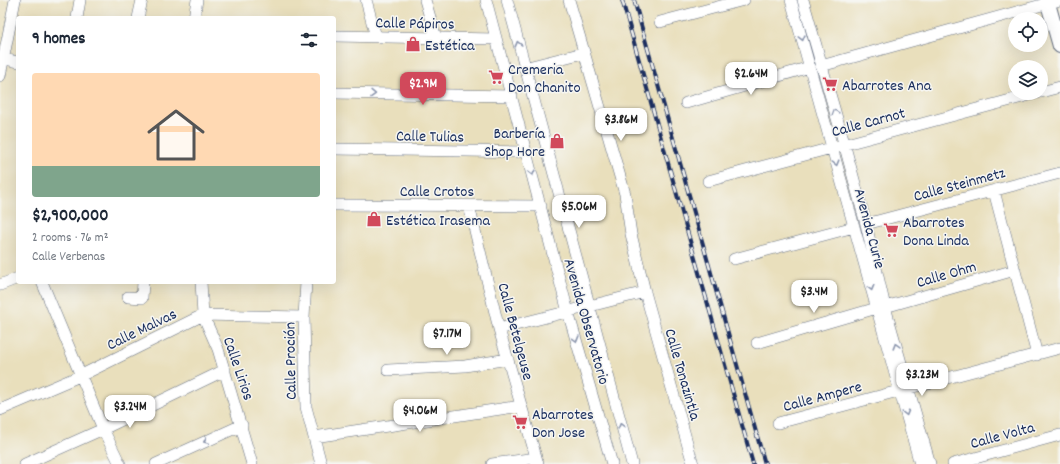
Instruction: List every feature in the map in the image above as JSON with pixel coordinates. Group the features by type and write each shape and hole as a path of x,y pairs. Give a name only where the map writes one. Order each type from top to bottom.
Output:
{"main road":[{"path":"1051,1 1060,46"}],"street":[{"path":"0,76 14,0"},
{"path":"77,16 80,0"},
{"path":"138,16 142,0"},
{"path":"194,16 197,0"},
{"path":"366,0 376,37"},
{"path":"425,0 436,38"},
{"name":"Avenida Observatorio","path":"486,0 568,312 612,464"},
{"name":"Avenida Observatorio","path":"507,0 537,118 632,464"},
{"name":"Calle Tonazintla","path":"569,0 583,53 625,194 631,234 645,292 693,464"},
{"path":"660,22 744,0"},
{"name":"Avenida Curie","path":"791,0 844,143 866,224 881,307"},
{"name":"Avenida Curie","path":"803,0 832,147 854,227 881,307 904,389 930,464"},
{"path":"686,103 1051,1"},
{"name":"Calle Pápiros","path":"336,36 496,39"},
{"path":"524,68 583,53"},
{"path":"2,59 16,62"},
{"path":"1048,90 1060,87"},
{"path":"336,93 512,96"},
{"name":"Calle Carnot","path":"708,181 844,143 1010,100"},
{"path":"518,123 537,118"},
{"name":"Calle Tulias","path":"336,149 526,152"},
{"name":"Calle Steinmetz","path":"866,224 1060,173"},
{"path":"994,190 1037,355"},
{"name":"Calle Crotos","path":"336,205 540,206"},
{"name":"Calle Betelgeuse","path":"469,206 499,329 537,461"},
{"path":"546,227 565,221"},
{"path":"734,259 854,227"},
{"name":"Calle Ohm","path":"757,343 1015,270"},
{"path":"0,285 16,279"},
{"path":"43,284 82,375 103,429 120,464"},
{"path":"128,298 142,298 142,284"},
{"name":"Calle Lirios","path":"201,284 203,315 218,349 225,370 252,464"},
{"name":"Calle Proción","path":"306,284 304,317 306,407 322,464"},
{"path":"499,329 645,292"},
{"name":"Calle Malvas","path":"0,410 82,375 203,315 304,317"},
{"name":"Calle Ampere","path":"778,423 1060,348"},
{"path":"388,370 465,366 508,359"},
{"path":"25,464 103,429 225,370"},
{"name":"Avenida Curie","path":"904,389 920,464"},
{"path":"314,438 522,406"},
{"path":"156,464 242,425"},
{"name":"Calle Volta","path":"953,464 1060,435"},
{"path":"492,464 537,461"}],"railway":[{"path":"622,0 753,464"},
{"path":"634,0 765,464"}],"place":[{"name":"Estética","path":"413,44"},
{"name":"Cremeria Don Chanito","path":"496,77"},
{"name":"Abarrotes Ana","path":"830,84"},
{"name":"Barbería Shop Hore","path":"557,141"},
{"name":"Estética Irasema","path":"374,219"},
{"name":"Abarrotes Dona Linda","path":"891,230"},
{"name":"Abarrotes Don Jose","path":"520,422"}]}
